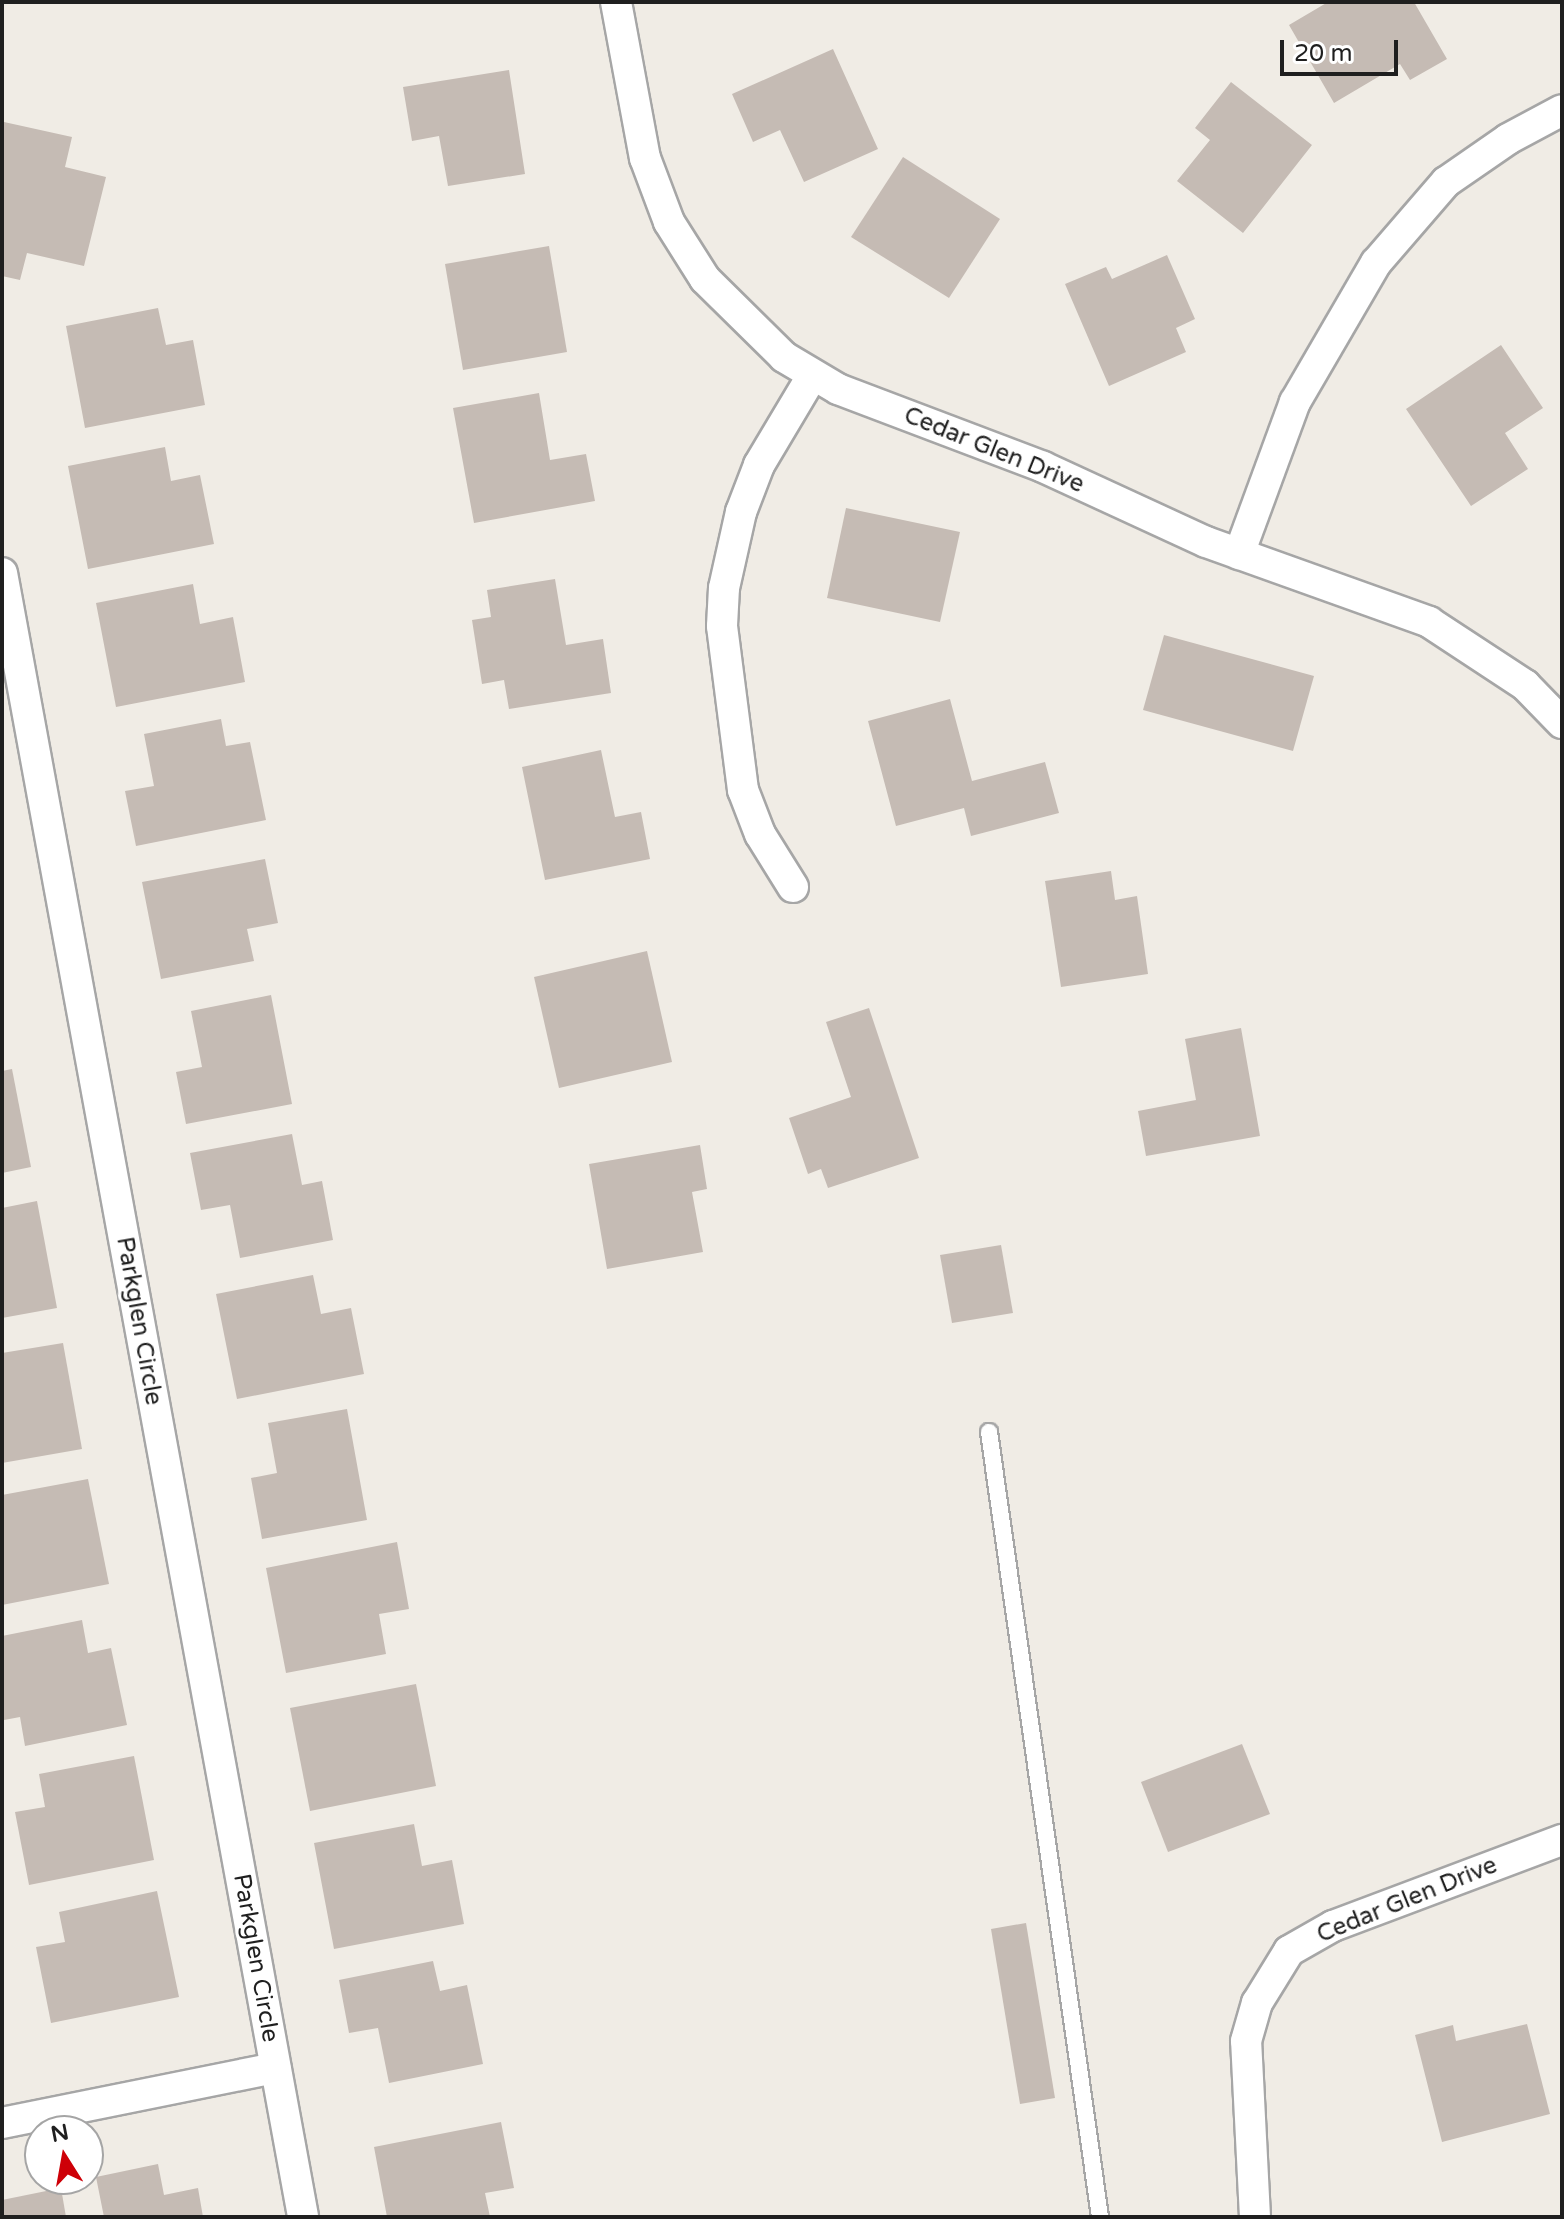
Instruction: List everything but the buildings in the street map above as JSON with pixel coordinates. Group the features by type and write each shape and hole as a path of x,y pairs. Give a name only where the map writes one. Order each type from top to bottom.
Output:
{"street":[{"name":"Cedar Glen Drive","path":"616,2 645,158 669,222 705,279 735,313 812,376 1043,467 1239,554 1429,622 1525,685 1562,723"},
{"path":"1239,554 1295,402 1376,263 1446,182 1508,139 1562,110"},
{"path":"793,887 760,834 743,790 722,626 741,512 759,465 812,376"},
{"name":"Parkglen Circle","path":"2,573 303,2217"},
{"name":"Cedar Glen Drive","path":"1255,2217 1245,2052 1257,2003 1289,1951 1333,1926 1562,1840"},
{"name":"Parkglen Circle","path":"2,2123 276,2068"}],"lane":[{"path":"989,1432 1100,2217"}]}
